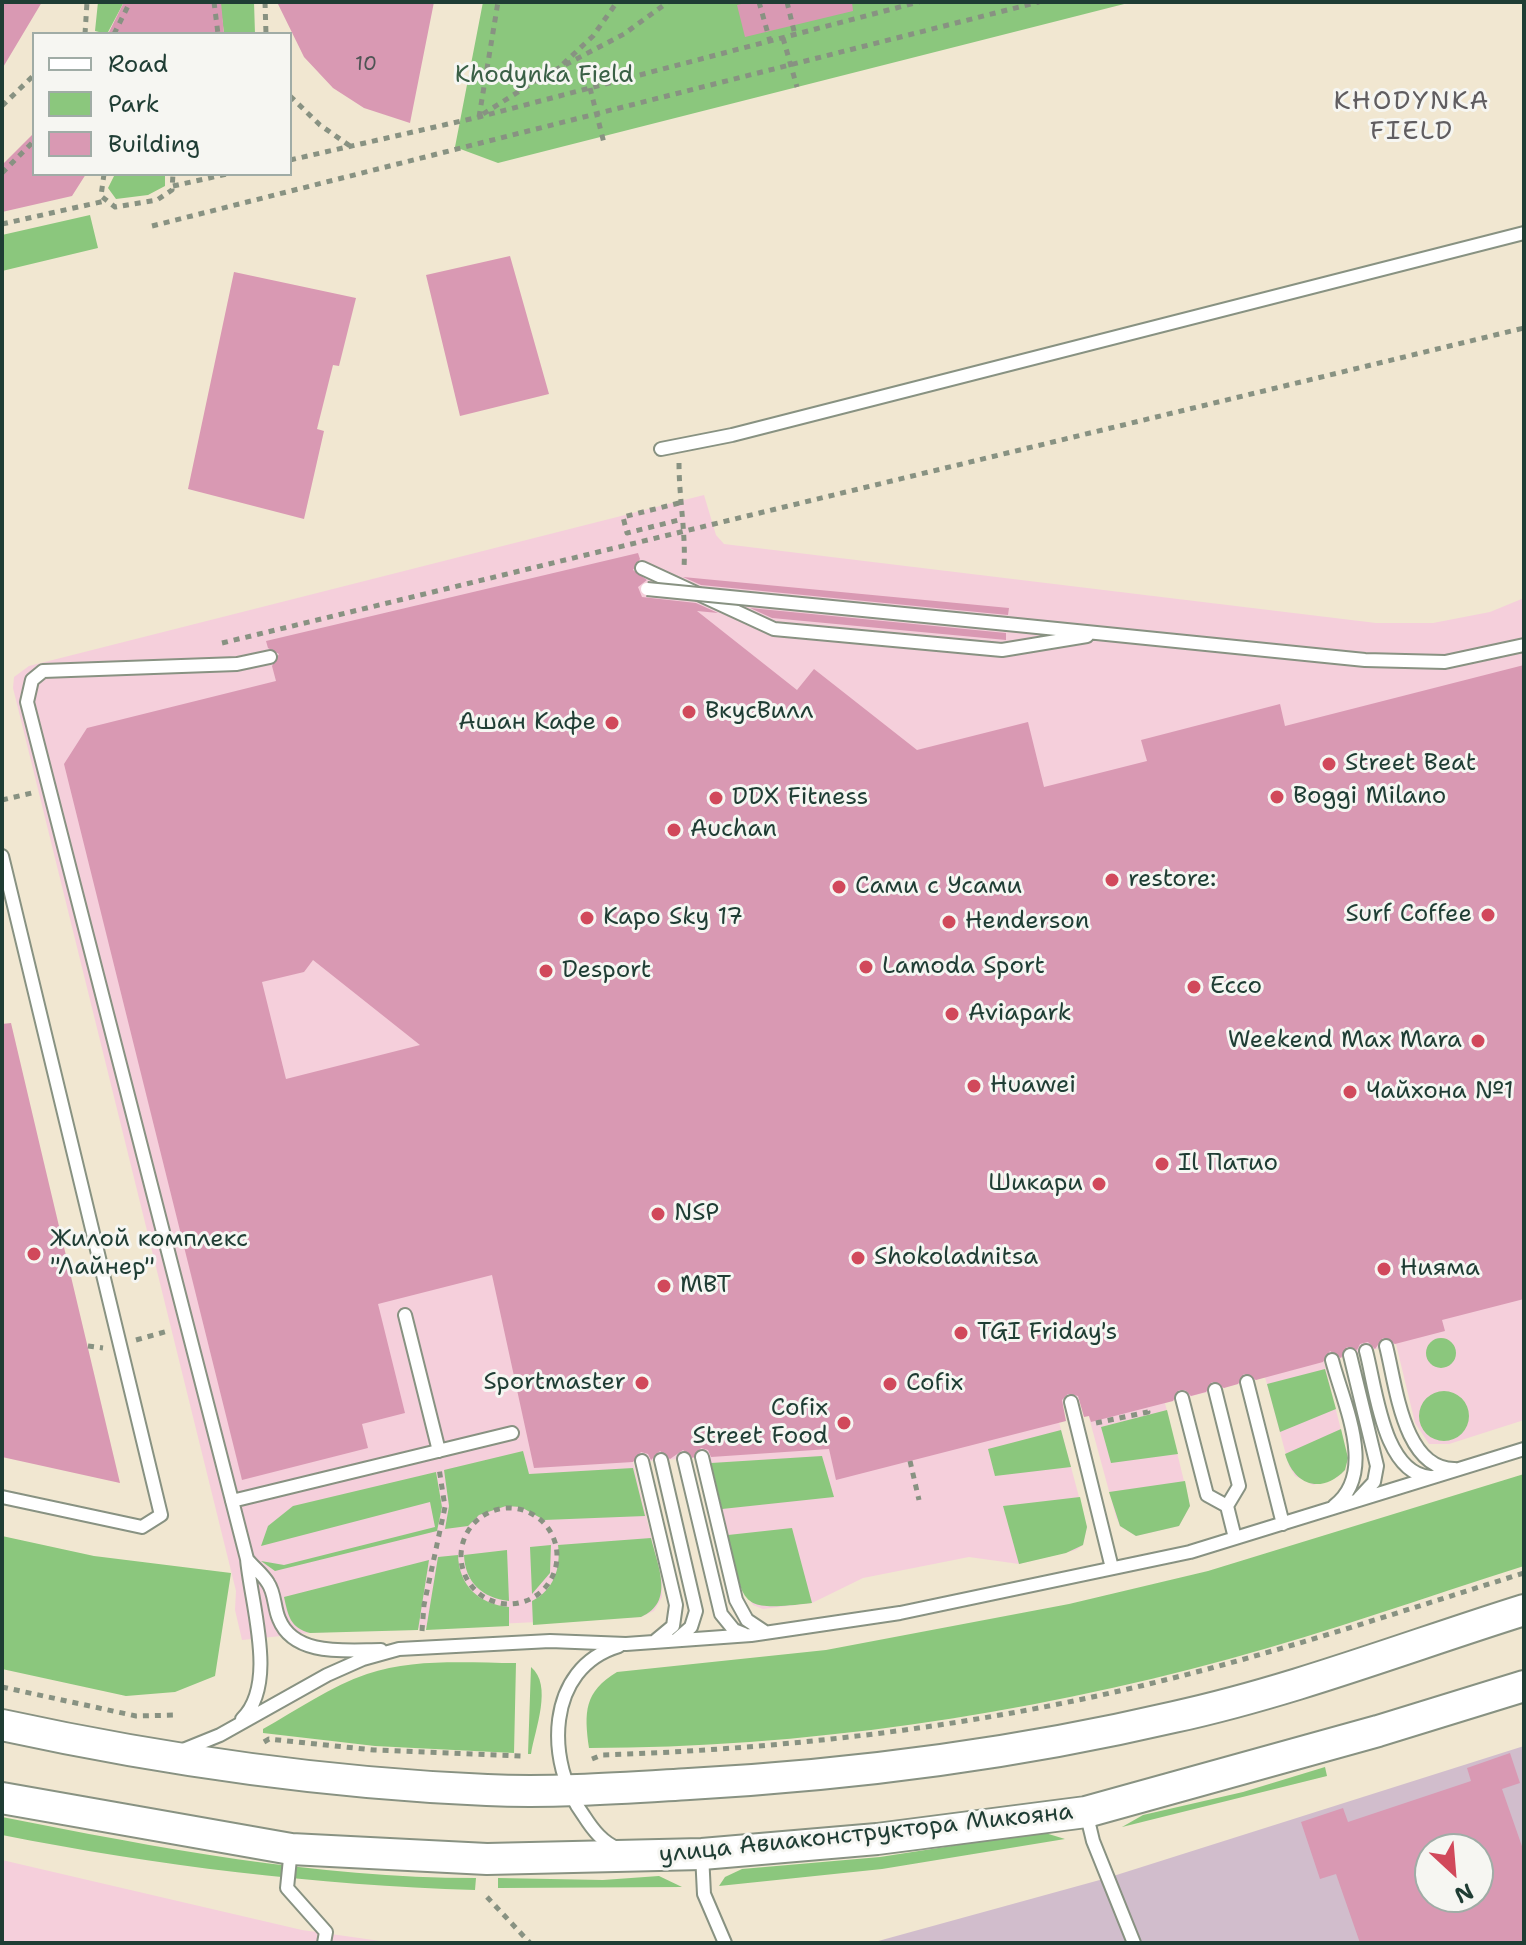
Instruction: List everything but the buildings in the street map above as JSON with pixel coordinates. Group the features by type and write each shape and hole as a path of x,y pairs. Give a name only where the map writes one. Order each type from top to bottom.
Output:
{"street":[{"path":"2,1725 135,1754 276,1774 489,1790 568,1790 822,1776 1034,1745 1177,1717 1524,1610"},
{"name":"улица Авиаконструктора Микояна","path":"2,1798 291,1849 487,1859 702,1854 877,1839 1086,1812 1378,1731 1524,1686"}],"lane":[{"path":"661,449 732,435 1524,233"},
{"path":"642,568 774,629 1002,650 1106,633"},
{"path":"647,589 1365,660 1445,662 1524,645"},
{"path":"234,1726 251,1709 260,1687 247,1559 27,702 32,680 43,671 237,664 270,657"},
{"path":"2,856 161,1515 142,1527 2,1497"},
{"path":"405,1315 439,1451"},
{"path":"1386,1346 1412,1444 1431,1463 1448,1469 1466,1467"},
{"path":"1366,1351 1394,1454 1404,1467 1418,1475 1441,1475"},
{"path":"1345,1505 1366,1493 1374,1482 1377,1466 1350,1355"},
{"path":"1320,1513 1345,1497 1357,1473 1332,1360"},
{"path":"1247,1382 1283,1524"},
{"path":"1215,1390 1239,1486 1227,1506 1235,1538"},
{"path":"1182,1398 1207,1495 1227,1506"},
{"path":"1071,1402 1112,1568"},
{"path":"232,1501 512,1433"},
{"path":"247,1559 270,1584 278,1618 286,1633 297,1642 339,1650 550,1641 626,1644 751,1635 900,1613 1112,1568 1235,1538 1524,1449"},
{"path":"702,1457 736,1600 753,1626 773,1633"},
{"path":"684,1459 721,1614 734,1630 751,1635"},
{"path":"661,1460 696,1611 687,1633 672,1641"},
{"path":"642,1461 676,1605 675,1620 668,1632 645,1643"},
{"path":"626,1644 605,1650 586,1663 573,1680 564,1700 555,1740 568,1790 595,1832 611,1846 651,1856"},
{"path":"135,1754 178,1751 202,1744 327,1675 363,1659 399,1649"},
{"path":"1086,1812 1093,1841 1134,1943"},
{"path":"291,1849 287,1888 326,1932 324,1943"},
{"path":"702,1854 704,1894 725,1943"}],"path":[{"path":"85,32 87,2"},
{"path":"115,32 130,2"},
{"path":"214,2 218,32"},
{"path":"265,2 266,32"},
{"path":"479,117 498,2"},
{"path":"479,117 580,49 617,2"},
{"path":"542,77 624,34 668,2"},
{"path":"759,2 770,41"},
{"path":"787,2 795,35"},
{"path":"292,160 479,117 917,2"},
{"path":"152,226 1039,2"},
{"path":"783,38 797,87"},
{"path":"2,106 32,77"},
{"path":"590,88 604,143"},
{"path":"292,98 320,125 350,147"},
{"path":"2,173 32,143"},
{"path":"103,176 100,188 105,201 115,207 150,202 164,196 173,186 218,176"},
{"path":"173,176 173,186"},
{"path":"2,224 105,201"},
{"path":"209,646 1524,328"},
{"path":"683,519 627,533 623,517 679,503 686,529 683,587"},
{"path":"2,800 51,788"},
{"path":"100,1334 107,1362"},
{"path":"1096,1420 1097,1425 1148,1412 1146,1407"},
{"path":"910,1461 919,1500"},
{"path":"422,1647 424,1605 445,1507 439,1467"},
{"path":"520,1509 533,1514 544,1523 557,1547 554,1575 537,1596 524,1602 497,1604 484,1599 473,1590 461,1566 463,1538 470,1526 493,1510 520,1509"},
{"path":"592,1759 602,1755 784,1745 901,1729 1093,1696 1233,1663 1524,1573"},
{"path":"2,1687 136,1716 178,1715"},
{"path":"263,1743 269,1739 374,1750 521,1756"},
{"path":"487,1897 530,1943"}],"shaded area":[{"name":"Aviapark","path":"704,495 716,535 724,544 1376,623 1433,623 1490,612 1524,598 1524,1420 1449,1444 1429,1444 1415,1423 1396,1344 1324,1362 1348,1458 1345,1470 1338,1477 1313,1485 1295,1476 1289,1466 1265,1377 1165,1403 1190,1506 1179,1526 1136,1536 1120,1526 1116,1517 1084,1399 1055,1407 1087,1527 1083,1545 1076,1550 1019,1564 969,1557 863,1578 812,1603 763,1609 753,1605 740,1586 709,1457 633,1462 662,1581 662,1597 654,1611 641,1617 310,1633 242,1640 235,1610 236,1591 13,688 14,677 29,666"},
{"path":"1524,1746 1524,1943 871,1943 1107,1878"},
{"path":"2,1860 302,1930 395,1943 2,1943"}],"green space":[{"path":"98,2 124,2 108,32 95,31"},
{"path":"220,2 254,2 255,32 224,32"},
{"name":"Khodynka Field","path":"483,2 1132,2 498,163 455,147"},
{"path":"114,176 165,176 165,186 148,195 116,199 108,188"},
{"path":"90,215 98,248 2,271 2,235"},
{"path":"1441,1338 1452,1342 1456,1353 1452,1364 1441,1368 1430,1364 1426,1353 1430,1342"},
{"path":"1325,1369 1336,1409 1280,1432 1267,1384"},
{"path":"1444,1391 1462,1398 1469,1416 1462,1434 1444,1441 1426,1434 1419,1416 1426,1398"},
{"path":"1167,1410 1178,1454 1111,1463 1101,1427"},
{"path":"1341,1429 1348,1458 1345,1470 1336,1478 1318,1484 1309,1483 1295,1473 1285,1454"},
{"path":"1061,1430 1071,1467 995,1476 988,1449"},
{"path":"523,1451 529,1474 633,1468 645,1516 544,1520 521,1507 506,1506 479,1515 468,1526 445,1529 449,1506 444,1470"},
{"path":"822,1456 834,1497 722,1509 711,1463"},
{"path":"436,1472 442,1507 437,1531 275,1571 261,1561 284,1565 435,1527 430,1502 261,1546 268,1526 293,1506"},
{"path":"1524,1474 1524,1566 1266,1649 1072,1697 912,1724 750,1742 589,1748 587,1713 592,1695 617,1672 826,1650 1069,1604 1208,1571"},
{"path":"1185,1481 1190,1506 1179,1526 1136,1536 1120,1526 1109,1492"},
{"path":"1080,1497 1087,1527 1083,1545 1066,1553 1019,1564 1003,1506"},
{"path":"792,1528 812,1603 787,1606 757,1604 748,1599 742,1590 728,1535"},
{"path":"2,1536 94,1556 231,1573 215,1676 175,1692 126,1696 2,1669"},
{"path":"651,1538 660,1572 661,1593 651,1610 641,1617 533,1625 532,1601 551,1585 558,1562 558,1545"},
{"path":"551,1545 550,1573 532,1594 530,1547"},
{"path":"507,1550 509,1601 491,1596 477,1587 468,1573 464,1555"},
{"path":"458,1555 462,1576 473,1592 489,1602 509,1607 509,1626 426,1630 438,1557"},
{"path":"429,1560 418,1630 310,1633 298,1628 289,1615 284,1597"},
{"path":"441,1662 516,1663 514,1753 375,1746 263,1733 263,1729 327,1692 385,1669"},
{"path":"531,1667 541,1685 542,1696 531,1754 528,1754"},
{"path":"1325,1767 1327,1776 1122,1827 1143,1815 1243,1792"},
{"path":"2,1817 179,1850 297,1867 416,1877 476,1878 475,1890 296,1879 120,1856 2,1835"},
{"path":"1042,1832 1065,1839 882,1869 719,1886 725,1877 742,1869 880,1857"},
{"path":"659,1876 682,1887 498,1888 498,1878 603,1880"}],"place":[{"name":"ВкусВилл","path":"689,712"},
{"name":"Ашан Кафе","path":"612,723"},
{"name":"Street Beat","path":"1329,764"},
{"name":"Boggi Milano","path":"1277,797"},
{"name":"DDX Fitness","path":"716,798"},
{"name":"Auchan","path":"674,830"},
{"name":"restore:","path":"1112,880"},
{"name":"Сами с Усами","path":"839,887"},
{"name":"Surf Coffee","path":"1488,915"},
{"name":"Каро Sky 17","path":"587,918"},
{"name":"Henderson","path":"949,922"},
{"name":"Lamoda Sport","path":"866,967"},
{"name":"Desport","path":"546,971"},
{"name":"Ecco","path":"1194,987"},
{"name":"Aviapark","path":"952,1014"},
{"name":"Weekend Max Mara","path":"1478,1041"},
{"name":"Huawei","path":"974,1086"},
{"name":"Чайхона №1","path":"1350,1092"},
{"name":"Il Патио","path":"1162,1164"},
{"name":"Шикари","path":"1099,1184"},
{"name":"NSP","path":"658,1214"},
{"name":"Жилой комплекс \"Лайнер\"","path":"34,1254"},
{"name":"Shokoladnitsa","path":"858,1258"},
{"name":"Нияма","path":"1384,1269"},
{"name":"MBT","path":"664,1286"},
{"name":"TGI Friday's","path":"961,1333"},
{"name":"Sportmaster","path":"642,1383"},
{"name":"Cofix","path":"890,1384"},
{"name":"Cofix Street Food","path":"844,1423"}],"district":[{"name":"KHODYNKA FIELD","path":"1412,117"}]}
